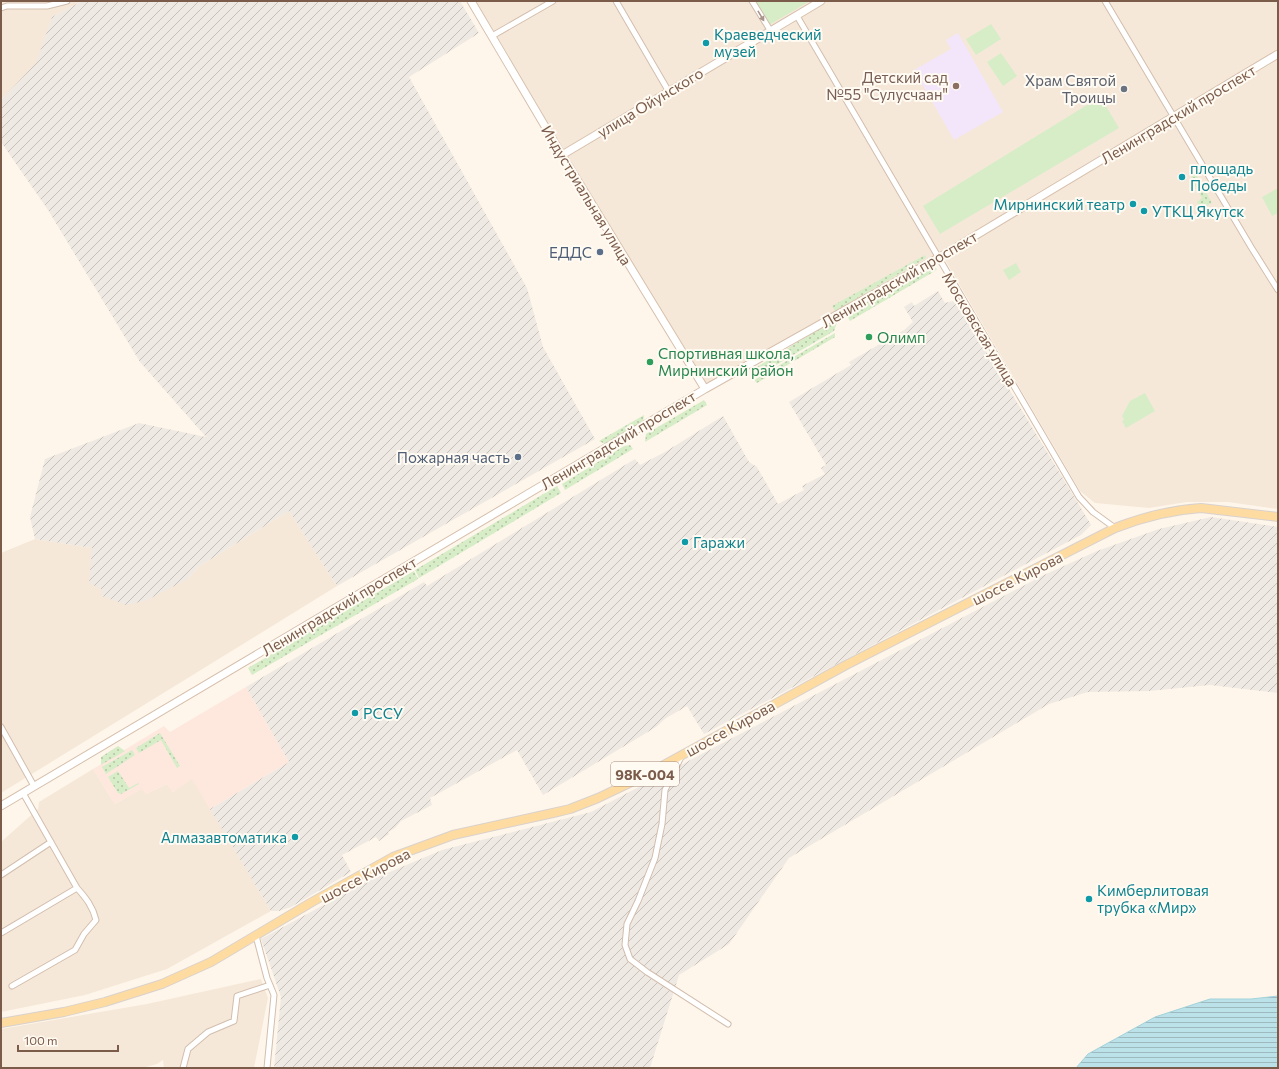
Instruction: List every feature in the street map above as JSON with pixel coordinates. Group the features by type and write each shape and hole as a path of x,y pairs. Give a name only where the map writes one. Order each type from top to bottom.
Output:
{"main road":[{"name":"Индустриальная улица","path":"471,1 705,389"},
{"name":"улица Ойунского","path":"562,154 821,1"},
{"name":"Ленинградский проспект","path":"1,806 705,389 938,258 1278,54"},
{"name":"шоссе Кирова","path":"1,1023 64,1012 105,1002 162,984 206,964 393,857 453,835 570,809 617,789 846,665 1114,528 1153,515 1201,508 1278,518"}],"street":[{"path":"4,7 11,1"},
{"path":"4,7 47,6 67,1"},
{"path":"492,36 553,1"},
{"path":"616,1 669,92"},
{"path":"752,1 770,30"},
{"path":"1105,1 1278,290"},
{"name":"Московская улица","path":"797,16 1079,497 1093,512 1114,528"},
{"path":"1,727 34,786"},
{"path":"682,754 665,790 662,824 655,858 627,924 625,945 630,959 647,972 728,1024"},
{"path":"12,986 75,950 84,934 96,920 94,910 88,900 77,888 23,793"},
{"path":"1,875 51,842"},
{"path":"1,933 77,888"},
{"path":"256,936 274,995 267,1068"},
{"path":"183,1068 188,1049 208,1032 234,1021 237,996 270,984"}],"shaded area":[{"path":"1,1 82,1 52,17 37,63 1,100"},
{"path":"82,1 460,1 479,33 409,77 527,288 543,347 595,439 337,586 289,511 198,567 188,579 145,601 126,605 102,596 101,589 89,583 92,548 35,539 30,517 45,459 139,423 206,437 140,362 48,210 1,142 1,100 36,63 52,17"},
{"path":"476,1 1278,1 1278,509 1228,502 1187,502 1149,508 1095,503 1080,491 941,253 707,390"},
{"name":"Детский сад №55 \"Сулусчаан\"","path":"958,33 1003,112 954,140 914,70 951,49 946,40"},
{"path":"938,291 945,303 953,301 963,313 1090,523 1091,525 1081,535 704,734 687,706 666,718 656,727 543,795 517,750 430,798 432,805 401,821 395,828 388,832 389,834 379,841 376,837 342,855 351,872 291,907 279,911 271,911 210,809 289,762 246,687 424,582 427,586 635,459 640,465 665,452 723,416 749,462 757,467 778,504 804,490 802,486 825,474 821,468 826,465 789,402 851,365 849,362 904,330 913,322 904,307 912,302 914,306"},
{"path":"289,511 337,586 1,793 1,553 35,539 92,548 188,579 198,567"},
{"path":"1211,517 1278,527 1278,693 1210,685 1149,691 1088,692 1049,704 789,858 729,944 679,975 650,1068 274,1068 281,997 261,939 366,882 442,850 591,812 1044,575 1097,551 1159,529"},
{"path":"246,687 289,762 210,809 192,779 173,792 167,784 146,794 142,789 115,804 93,769 164,726 170,732"},
{"path":"93,769 115,804 142,788 146,794 167,784 173,792 192,778 271,911 167,969 85,995 1,1012 1,842 38,809 39,802"},
{"path":"261,979 268,998 254,1068 164,1068 163,1060 157,1064 142,1068 1,1068 1,1029 147,1004"}],"green space":[{"path":"754,1 810,1 769,25"},
{"path":"991,24 1001,39 976,55 966,39"},
{"path":"1001,53 1017,76 1003,86 987,62"},
{"path":"1100,96 1119,128 940,234 923,206"},
{"path":"1194,171 1212,203 1201,209 1197,202 1202,198 1191,179"},
{"path":"1278,188 1278,213 1272,216 1262,197"},
{"path":"925,255 926,258 835,311 832,306"},
{"path":"1016,263 1021,272 1009,280 1003,270"},
{"path":"930,266 937,269 850,321 846,314"},
{"path":"839,317 834,331 754,378 750,371"},
{"path":"835,333 835,337 757,383 754,380"},
{"path":"1145,393 1155,411 1126,428 1122,421 1124,420 1122,416 1130,401"},
{"path":"704,400 707,405 645,442 646,434"},
{"path":"644,415 643,422 605,444 599,441"},
{"path":"630,445 633,449 565,490 562,484 624,446"},
{"path":"557,486 561,493 419,578 415,570"},
{"path":"414,571 418,579 252,675 248,668"},
{"path":"160,733 180,766 177,768 161,740 139,753 136,748"},
{"path":"118,746 125,751 101,765 101,757"},
{"path":"132,750 135,755 106,774 102,767"},
{"path":"118,771 129,788 138,783 139,784 121,794 118,793 108,777"}],"water":[{"path":"1278,996 1278,1068 1076,1068 1088,1054 1155,1017 1210,999 1251,999"}],"place":[{"name":"Краеведческий музей","path":"706,43"},
{"name":"Детский сад №55 \"Сулусчаан\"","path":"956,86"},
{"name":"Храм Святой Троицы","path":"1124,89"},
{"name":"площадь Победы","path":"1182,177"},
{"name":"Мирнинский театр","path":"1133,204"},
{"name":"УТКЦ Якутск","path":"1144,211"},
{"name":"ЕДДС","path":"600,252"},
{"name":"Олимп","path":"869,337"},
{"name":"Спортивная школа, Мирнинский район","path":"650,362"},
{"name":"Пожарная часть","path":"518,457"},
{"name":"Гаражи","path":"685,542"},
{"name":"РССУ","path":"355,713"},
{"name":"Алмазавтоматика","path":"295,837"},
{"name":"Кимберлитовая трубка «Мир»","path":"1089,899"}]}
